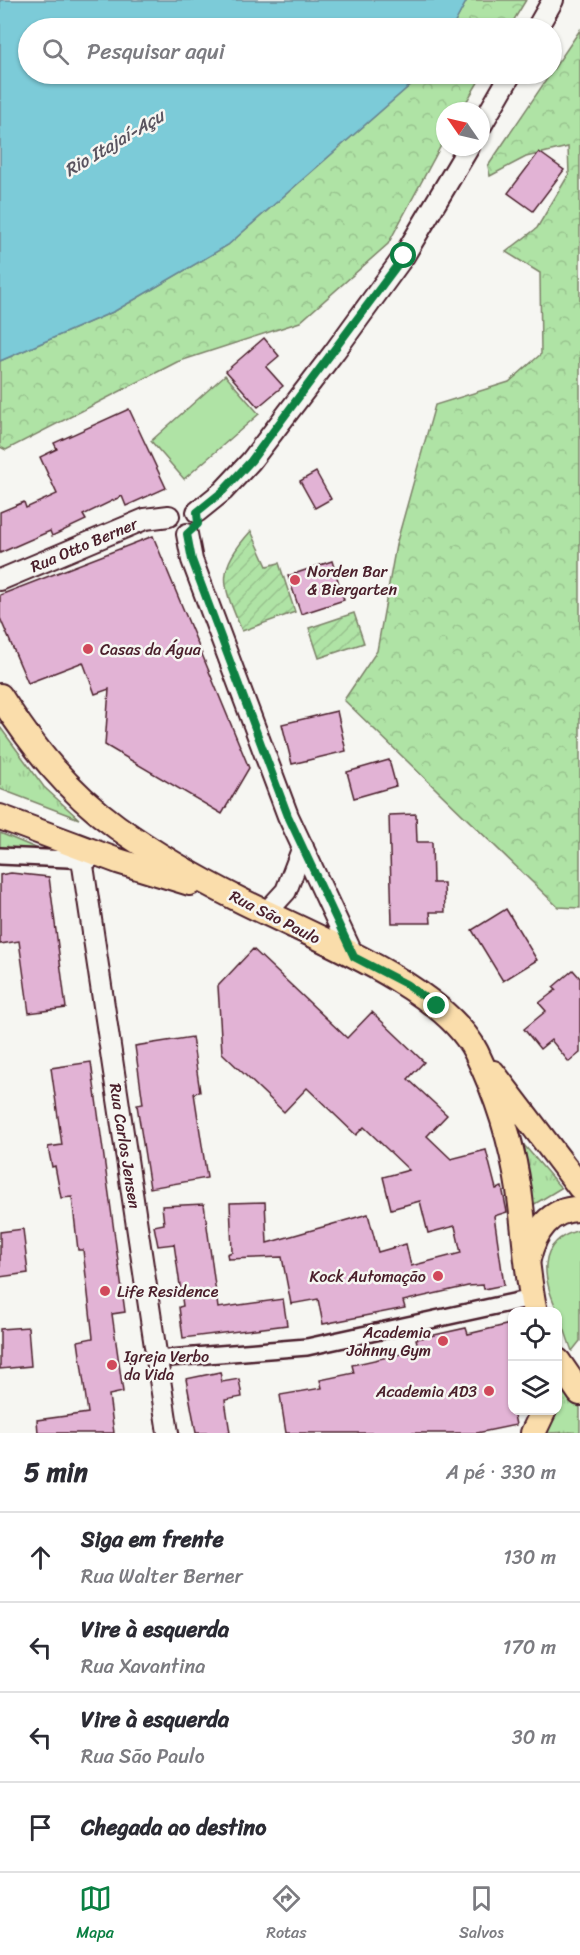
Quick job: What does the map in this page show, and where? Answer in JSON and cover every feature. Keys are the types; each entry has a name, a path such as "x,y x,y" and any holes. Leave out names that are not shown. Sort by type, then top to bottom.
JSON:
{"main road":[{"name":"Rua São Paulo","path":"0,696 38,753 90,806 119,828 235,898 406,984 437,1006 475,1050 509,1142 519,1190 526,1267 534,1305"},
{"path":"0,817 118,861 235,898"},
{"path":"475,1050 580,1187"},
{"name":"Rua São Paulo","path":"526,1267 532,1241 543,1225 560,1211 580,1209"},
{"path":"562,1367 580,1393"},
{"path":"533,1433 542,1415"}],"street":[{"path":"543,18 553,0"},
{"path":"490,111 506,84"},
{"path":"197,512 223,491 251,461 336,351 404,256 464,156"},
{"path":"181,504 193,507 197,512 198,524 187,534 180,534 172,528 169,516 171,511 181,504"},
{"name":"Rua Otto Berner","path":"0,580 145,519 169,516"},
{"path":"187,534 192,560 288,816 354,957"},
{"path":"266,913 286,891 303,847"},
{"path":"0,856 118,861"},
{"name":"Rua Carlos Jensen","path":"82,859 168,1433"},
{"path":"157,1359 307,1347 534,1305"}],"green space":[{"path":"467,0 526,0 515,18 457,18"},
{"path":"580,30 580,908 558,907 344,700 377,651 396,545 435,405 509,382 541,354 540,273 506,252 537,228 569,174 568,147 526,157 490,176 488,166 543,84 562,84 562,57"},
{"path":"412,84 477,84 466,102 436,102 436,155 388,244 300,322 177,362 6,450 0,447 0,361 115,311 228,245"},
{"path":"225,375 259,414 184,479 151,441"},
{"path":"251,531 267,566 279,563 295,612 242,631 230,602 226,579 231,557"},
{"path":"354,613 364,643 319,658 309,628"},
{"path":"0,727 44,787 79,819 0,789"},
{"path":"0,833 43,851 0,850"},
{"path":"524,1145 561,1188 533,1205"},
{"path":"580,1230 580,1341 572,1351 562,1321 562,1307 556,1307 546,1275 549,1252 565,1235"},
{"path":"562,1379 580,1408 580,1432 545,1433 552,1415 562,1415"}],"water":[{"name":"Rio Itajaí-Açu","path":"0,0 467,0 457,18 18,18 18,84 412,84 228,245 115,311 0,361"}],"building":[{"path":"539,152 564,170 533,211 508,193"},
{"path":"264,338 279,356 266,367 283,386 258,407 226,371"},
{"path":"129,409 166,488 126,506 122,496 83,515 86,520 52,536 50,531 0,553 0,512 24,502 26,508 57,494 40,457 57,449 54,443"},
{"path":"316,472 331,499 315,508 300,481"},
{"name":"Casas da Água","path":"153,536 249,768 222,814 105,745 109,689 95,694 83,662 28,683 0,618 0,595"},
{"path":"332,561 344,600 301,614 288,576"},
{"path":"337,711 346,751 292,764 282,724"},
{"path":"389,760 396,786 354,798 347,772"},
{"path":"416,814 417,842 432,842 433,883 444,883 445,912 430,912 431,923 392,923 389,815"},
{"path":"11,873 49,877 66,1008 29,1013 19,941 0,944 0,875"},
{"path":"506,909 537,960 503,981 472,930"},
{"path":"253,949 347,1038 372,1012 424,1062 408,1079 447,1115 427,1136 451,1159 486,1150 496,1189 502,1187 507,1212 494,1216 504,1285 484,1289 483,1285 468,1286 403,1301 405,1308 323,1324 318,1299 291,1304 282,1257 228,1259 227,1254 232,1252 230,1203 265,1202 267,1243 368,1214 378,1252 406,1244 411,1266 461,1253 455,1226 428,1233 420,1201 391,1209 383,1177 409,1170 364,1127 356,1135 307,1088 284,1112 222,1053 218,986"},
{"path":"573,970 580,978 580,1053 569,1062 551,1040 540,1049 524,1029 546,1011 539,1003 556,990 553,987"},
{"path":"192,1037 200,1092 194,1093 207,1178 150,1188 137,1105 143,1104 135,1046"},
{"path":"91,1062 125,1312 112,1314 123,1392 109,1395 114,1433 38,1433 37,1420 88,1413 78,1341 93,1338 83,1250 78,1250 72,1197 61,1198 55,1166 52,1167 48,1147 62,1145 51,1068"},
{"path":"204,1204 218,1308 283,1299 287,1325 183,1338 179,1307 183,1306 174,1244 158,1246 154,1226 164,1224 162,1206"},
{"path":"23,1229 28,1273 0,1277 0,1232"},
{"path":"508,1324 508,1415 514,1415 516,1425 477,1433 286,1433 280,1395 322,1388 320,1380 354,1373 352,1365 419,1350 416,1339 466,1328 468,1334"},
{"path":"28,1327 31,1366 0,1369 0,1329"},
{"path":"220,1372 222,1382 239,1379 242,1397 225,1400 230,1433 196,1433 186,1379"}],"place":[{"name":"Norden Bar & Biergarten","path":"295,580"},
{"name":"Casas da Água","path":"88,649"},
{"name":"Kock Automação","path":"438,1276"},
{"name":"Life Residence","path":"105,1291"},
{"name":"Academia Johnny Gym","path":"443,1341"},
{"name":"Igreja Verbo da Vida","path":"112,1365"},
{"name":"Academia AD3","path":"489,1391"}],"route":[{"path":"404,256 336,351 251,461 223,491 197,512 198,524 187,534 192,560 288,816 354,957 406,984 437,1006"}]}
